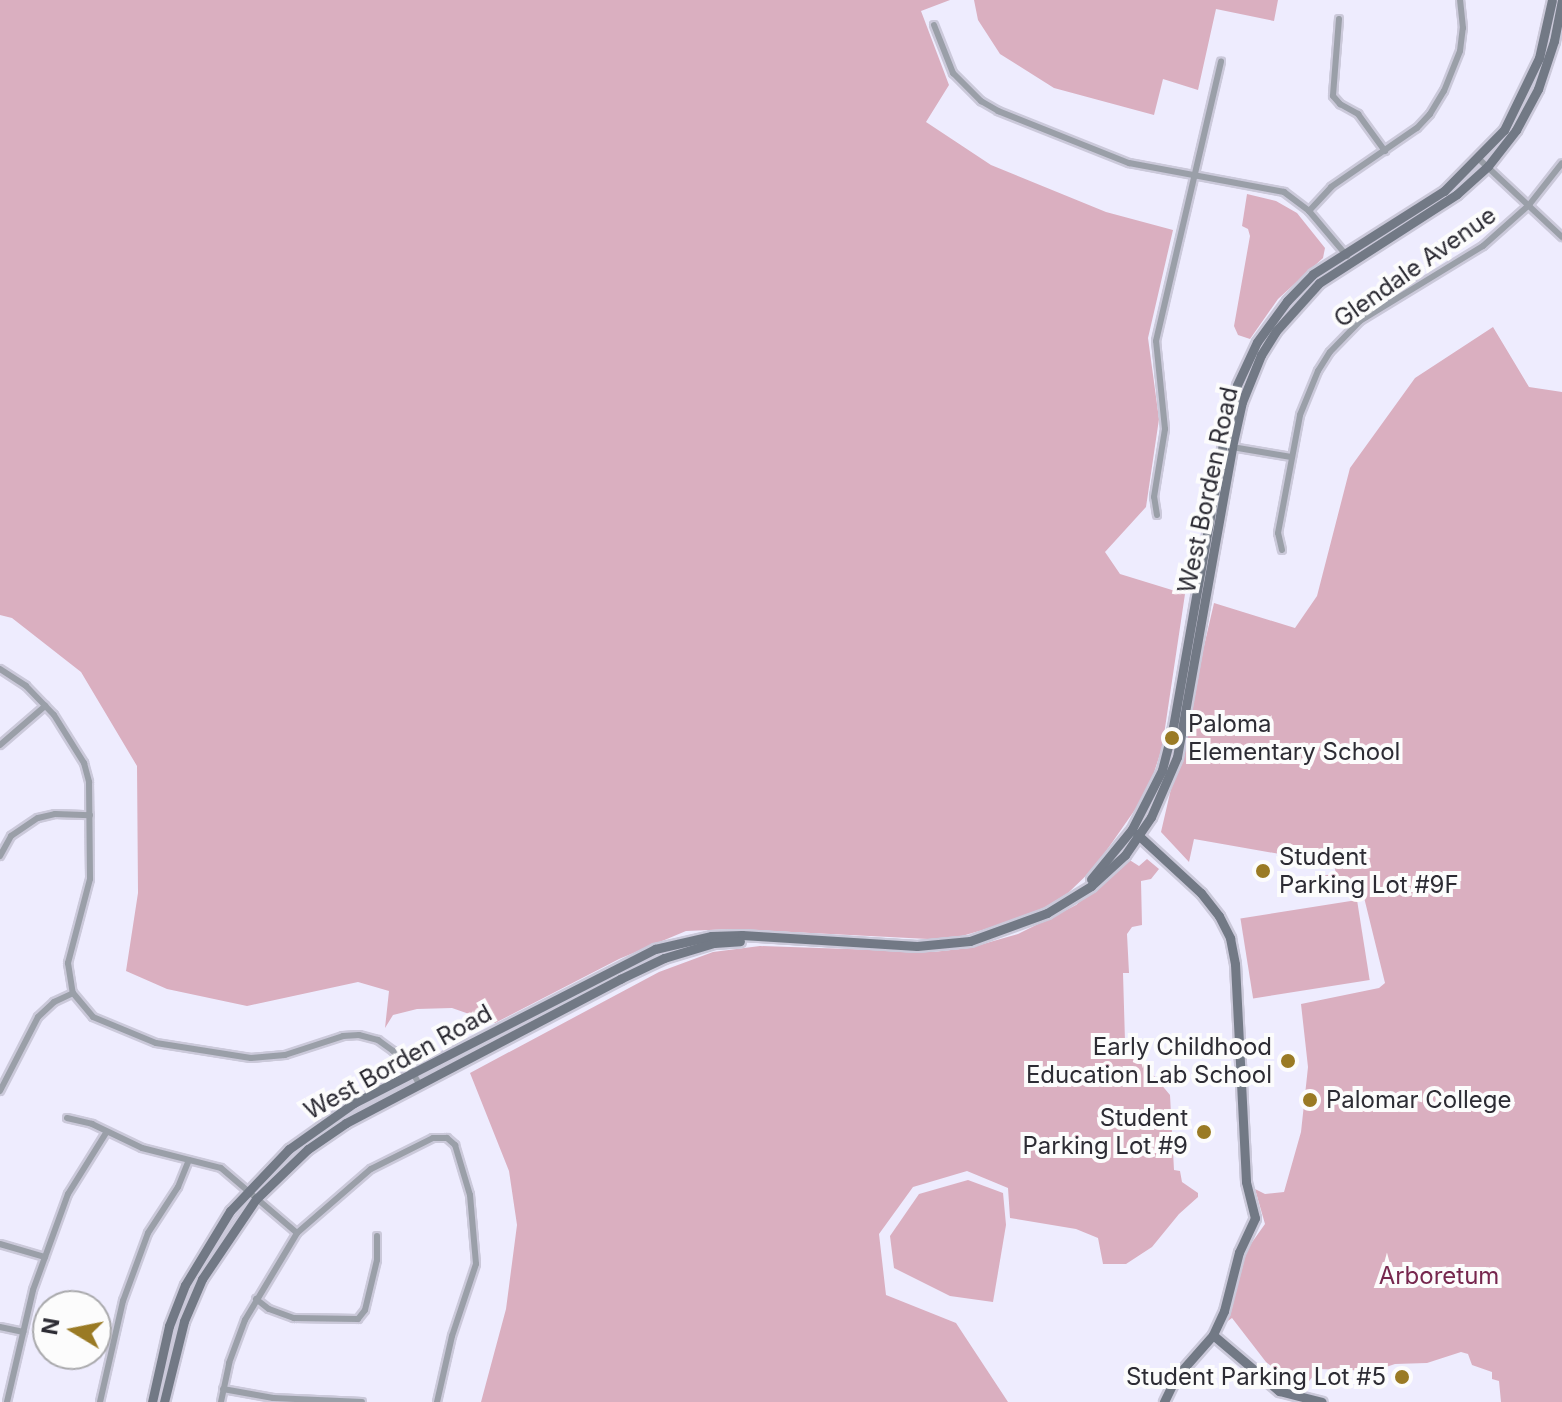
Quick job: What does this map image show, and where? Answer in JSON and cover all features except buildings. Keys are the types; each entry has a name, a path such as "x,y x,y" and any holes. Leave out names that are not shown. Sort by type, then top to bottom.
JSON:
{"main road":[{"name":"West Borden Road","path":"152,1402 169,1326 185,1285 204,1250 246,1191 318,1126 414,1072 655,949 711,936 917,946 957,943 1026,923 1081,890 1114,865 1140,837 1177,757 1237,385 1257,342 1301,286 1444,191 1479,159 1504,130 1529,84 1545,37 1552,0"},
{"name":"West Borden Road","path":"1347,256 1457,194 1488,166 1516,130 1538,89 1554,41 1562,0"},
{"name":"West Borden Road","path":"1081,890 1132,829 1156,784 1173,727 1227,446"},
{"path":"1132,829 1201,893 1219,916 1230,938 1235,964 1246,1182 1255,1223 1239,1252 1224,1311 1213,1335 1176,1377 1164,1402"},
{"name":"West Borden Road","path":"164,1402 184,1321 202,1279 256,1199 308,1149 346,1123 664,958 714,943 758,938"},
{"path":"1213,1335 1279,1391 1322,1402"}],"street":[{"path":"1309,211 1331,187 1417,128 1444,91 1460,51 1463,28 1460,0"},
{"path":"1339,19 1333,96 1340,104 1358,114 1385,151"},
{"path":"934,25 953,73 981,101 1107,156 1284,192 1309,211 1347,256"},
{"path":"1157,515 1154,497 1165,429 1156,341 1221,61"},
{"path":"1479,159 1562,237"},
{"name":"Glendale Avenue","path":"1282,550 1278,533 1291,457 1310,387 1344,336 1377,309 1483,246 1529,205 1562,163"},
{"path":"1227,446 1291,457"},
{"path":"0,669 26,686 54,715 84,763 89,782 90,879 69,954 73,993 93,1017 156,1043 268,1058 343,1036 359,1035 378,1040 414,1072 419,1084"},
{"path":"0,745 45,706"},
{"path":"0,856 11,836 38,818 55,814 90,815"},
{"path":"0,1091 38,1017 54,1002 73,993"},
{"path":"67,1118 92,1124 142,1148 221,1168 297,1233"},
{"path":"7,1402 23,1332 68,1194 106,1133"},
{"path":"221,1402 245,1320 297,1233 371,1169 433,1138 447,1138 455,1145 470,1195 476,1264 452,1336 437,1402"},
{"path":"100,1402 123,1301 148,1233 178,1187 189,1160"},
{"path":"256,1299 269,1309 294,1318 358,1319 365,1310 377,1260 377,1236"},
{"path":"0,1244 45,1257"},
{"path":"0,1327 23,1332"},
{"path":"223,1389 273,1398 362,1402"}],"green space":[{"path":"0,0 950,0 921,11 949,85 926,122 991,165 1106,212 1173,230 1148,338 1159,419 1146,507 1105,552 1120,574 1185,594 1162,748 1148,791 1095,867 1068,893 1031,916 948,940 732,929 686,931 619,959 495,1023 452,1008 417,1009 393,1015 385,1028 389,991 358,982 247,1006 167,989 126,971 138,893 137,766 81,672 12,618 0,615"},
{"path":"974,0 1278,0 1274,21 1216,9 1198,90 1163,79 1154,115 1054,88 1000,54 978,20"},
{"path":"1247,194 1276,201 1297,213 1325,248 1323,258 1278,299 1250,339 1238,335 1234,326 1250,236 1248,229 1242,226"},
{"name":"Arboretum","path":"1493,327 1529,387 1562,392 1562,1402 1501,1402 1499,1381 1492,1379 1492,1372 1472,1365 1468,1354 1461,1352 1427,1363 1395,1364 1374,1371 1319,1369 1305,1386 1293,1383 1266,1362 1232,1318 1225,1323 1243,1255 1265,1224 1255,1189 1265,1194 1284,1192 1301,1132 1308,1067 1301,1004 1379,988 1385,983 1360,881 1320,885 1318,876 1336,874 1334,864 1315,867 1314,860 1194,839 1189,862 1161,832 1214,603 1295,628 1317,596 1350,468 1415,378"},
{"path":"1128,859 1139,866 1147,859 1159,869 1151,879 1141,881 1142,925 1132,927 1127,934 1129,973 1123,973 1125,1041 1170,1095 1174,1170 1180,1171 1182,1182 1198,1193 1198,1197 1179,1214 1152,1247 1126,1264 1103,1264 1098,1238 1076,1229 1010,1218 1008,1188 967,1171 913,1187 879,1234 886,1295 956,1323 1008,1402 481,1402 506,1309 517,1225 509,1171 470,1073 659,972 713,952 760,946 933,952 969,948 1018,934 1076,905"},
{"path":"1357,900 1370,980 1253,998 1240,918"},
{"path":"968,1180 1003,1193 1006,1225 993,1302 950,1296 894,1268 890,1236 919,1194"}],"place":[{"name":"Paloma Elementary School","path":"1172,738"},
{"name":"Student Parking Lot #9F","path":"1263,871"},
{"name":"Early Childhood Education Lab School","path":"1288,1061"},
{"name":"Palomar College","path":"1310,1100"},
{"name":"Student Parking Lot #9","path":"1204,1132"},
{"name":"Student Parking Lot #5","path":"1402,1377"}]}
